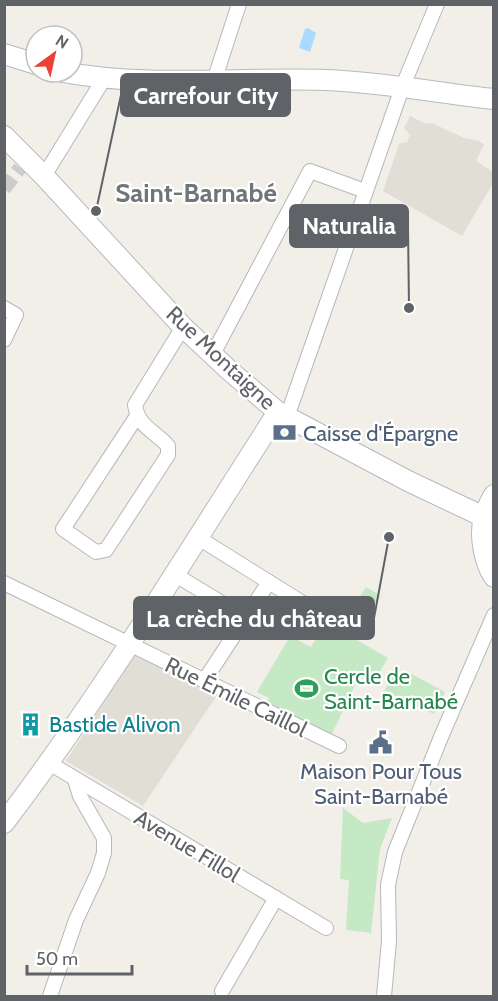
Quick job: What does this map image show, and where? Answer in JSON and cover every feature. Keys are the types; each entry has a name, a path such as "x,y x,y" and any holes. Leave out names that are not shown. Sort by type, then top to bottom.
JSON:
{"street":[{"path":"214,81 239,4"},
{"path":"4,823 50,763 129,645 197,537 283,414 402,88 437,4"},
{"path":"4,54 24,60"},
{"path":"84,74 159,81 326,80 494,99"},
{"path":"44,176 105,77"},
{"name":"Rue Montaigne","path":"4,136 23,163 44,176 183,327 283,414 487,527"},
{"path":"213,354 310,171 365,191"},
{"path":"4,308 16,315 4,340"},
{"path":"137,416 63,529 96,552 106,550 169,451 164,442 145,428 137,416 135,405 183,327"},
{"path":"494,495 487,527 487,565 494,577"},
{"path":"197,537 309,607"},
{"path":"174,574 225,605"},
{"path":"204,681 268,582"},
{"name":"Rue Émile Caillol","path":"4,583 339,746"},
{"path":"384,996 389,941 388,885 395,852 441,737 494,615"},
{"name":"Avenue Fillol","path":"50,763 326,928"},
{"path":"50,996 76,920 98,873 104,853 104,838 80,796 75,780"},
{"path":"222,991 276,898"}],"shaded area":[{"path":"410,116 426,124 432,123 464,138 484,144 476,161 493,172 493,183 462,236 383,191 399,144 407,142 410,135 404,128"},
{"path":"135,654 217,695 143,806 66,761"}],"green space":[{"path":"366,587 380,595 366,617 352,609"},
{"name":"Cercle de Saint-Barnabé","path":"326,622 388,658 373,683 353,671 349,678 355,685 331,736 266,704 269,698 257,692 290,636 311,647"},
{"path":"406,671 445,692 434,714 384,691 393,676"},
{"path":"343,808 363,823 392,818 380,849 371,933 346,930 349,880 340,879"}],"water":[{"path":"308,28 316,33 310,52 299,48 305,29"}],"tunnel":[{"path":"4,189 20,168"}],"place":[{"name":"Carrefour City","path":"96,211"},
{"name":"Naturalia","path":"409,308"},
{"name":"Caisse d'Épargne","path":"285,433"},
{"name":"La crèche du château","path":"389,537"},
{"name":"Cercle de Saint-Barnabé","path":"306,689"},
{"name":"Bastide Alivon","path":"31,724"},
{"name":"Maison Pour Tous Saint-Barnabé","path":"381,742"}],"district":[{"name":"Saint-Barnabé","path":"196,193"}]}
